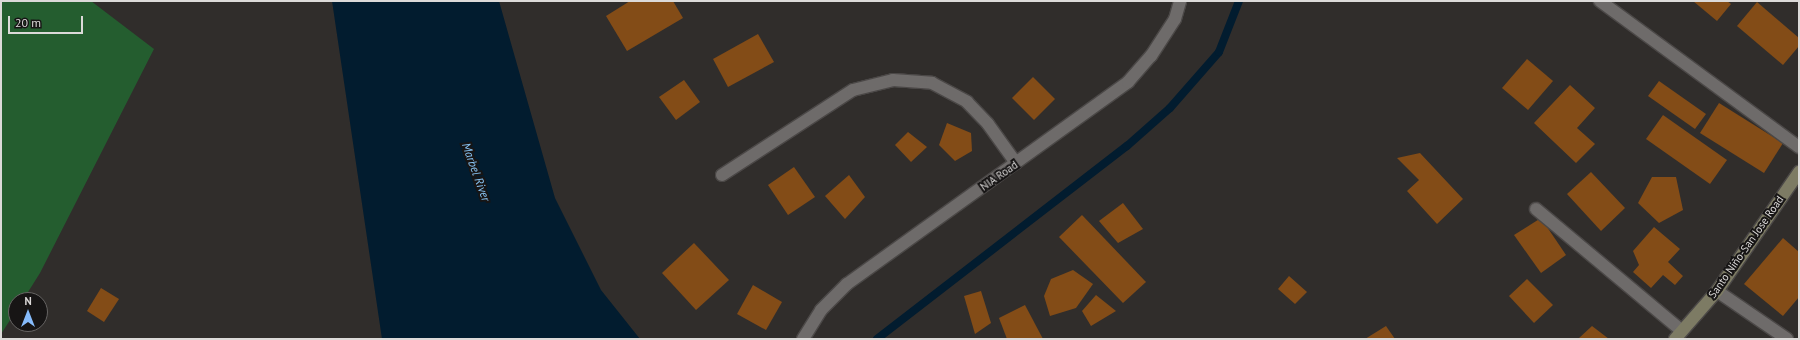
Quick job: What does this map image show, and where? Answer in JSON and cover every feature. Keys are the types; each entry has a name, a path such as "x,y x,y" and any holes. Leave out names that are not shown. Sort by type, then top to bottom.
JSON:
{"main road":[{"name":"Santo Niño-San Jose Road","path":"1678,335 1718,291 1799,172"}],"street":[{"name":"NIA Road","path":"803,339 821,310 847,284 1128,82 1151,56 1174,19 1180,1"},
{"path":"1600,1 1799,147"},
{"path":"722,175 853,90 894,80 932,83 967,102 988,124 1016,163"},
{"path":"1536,209 1678,335"},
{"path":"1718,291 1786,339"}],"green space":[{"path":"1,1 91,1 154,49 40,273 28,292 8,292 8,323 1,334"}],"water":[{"name":"Marbel River","path":"332,1 499,1 555,198 601,290 640,339 382,339"}],"building":[{"path":"630,1 673,1 683,18 627,51 606,16"},
{"path":"1693,1 1727,1 1731,4 1717,21"},
{"path":"1757,2 1799,38 1799,46 1783,65 1737,26"},
{"path":"758,34 774,62 728,87 713,59"},
{"path":"1527,59 1553,81 1528,110 1502,88"},
{"path":"1033,77 1055,99 1034,120 1012,98"},
{"path":"684,80 700,102 676,120 659,97"},
{"path":"1659,81 1706,114 1695,129 1648,96"},
{"path":"1570,85 1595,108 1577,128 1595,144 1576,163 1534,123"},
{"path":"1719,103 1783,143 1764,173 1700,133"},
{"path":"1663,115 1727,160 1710,184 1646,139"},
{"path":"947,123 971,133 972,151 955,161 939,145"},
{"path":"908,132 927,147 911,162 895,145"},
{"path":"1420,153 1463,199 1437,224 1407,191 1419,180 1397,158"},
{"path":"794,167 815,197 788,215 768,185"},
{"path":"1591,172 1625,208 1601,231 1567,194"},
{"path":"849,175 865,197 845,219 825,196"},
{"path":"1652,177 1676,177 1683,210 1659,223 1638,203"},
{"path":"1123,203 1143,229 1118,243 1099,221"},
{"path":"1082,215 1146,282 1123,303 1059,237"},
{"path":"1541,218 1566,255 1541,273 1514,235"},
{"path":"1654,227 1680,249 1668,262 1683,276 1675,285 1663,275 1651,288 1633,272 1639,265 1633,251"},
{"path":"1783,238 1799,252 1799,297 1783,316 1744,284"},
{"path":"694,243 729,280 696,310 662,273"},
{"path":"1073,270 1093,284 1076,308 1050,316 1044,296 1051,279"},
{"path":"1289,276 1307,292 1295,304 1278,289"},
{"path":"1527,279 1553,305 1534,323 1509,296"},
{"path":"753,285 782,302 766,330 737,314"},
{"path":"101,288 119,299 104,322 87,311"},
{"path":"981,291 991,323 975,334 964,296"},
{"path":"1096,295 1116,311 1091,326 1082,311"},
{"path":"1025,305 1043,339 1007,339 999,318"},
{"path":"1386,326 1395,339 1365,339"},
{"path":"1592,326 1609,339 1578,339"}],"waterway":[{"path":"877,339 1127,146 1170,108 1219,52 1239,1"}]}
